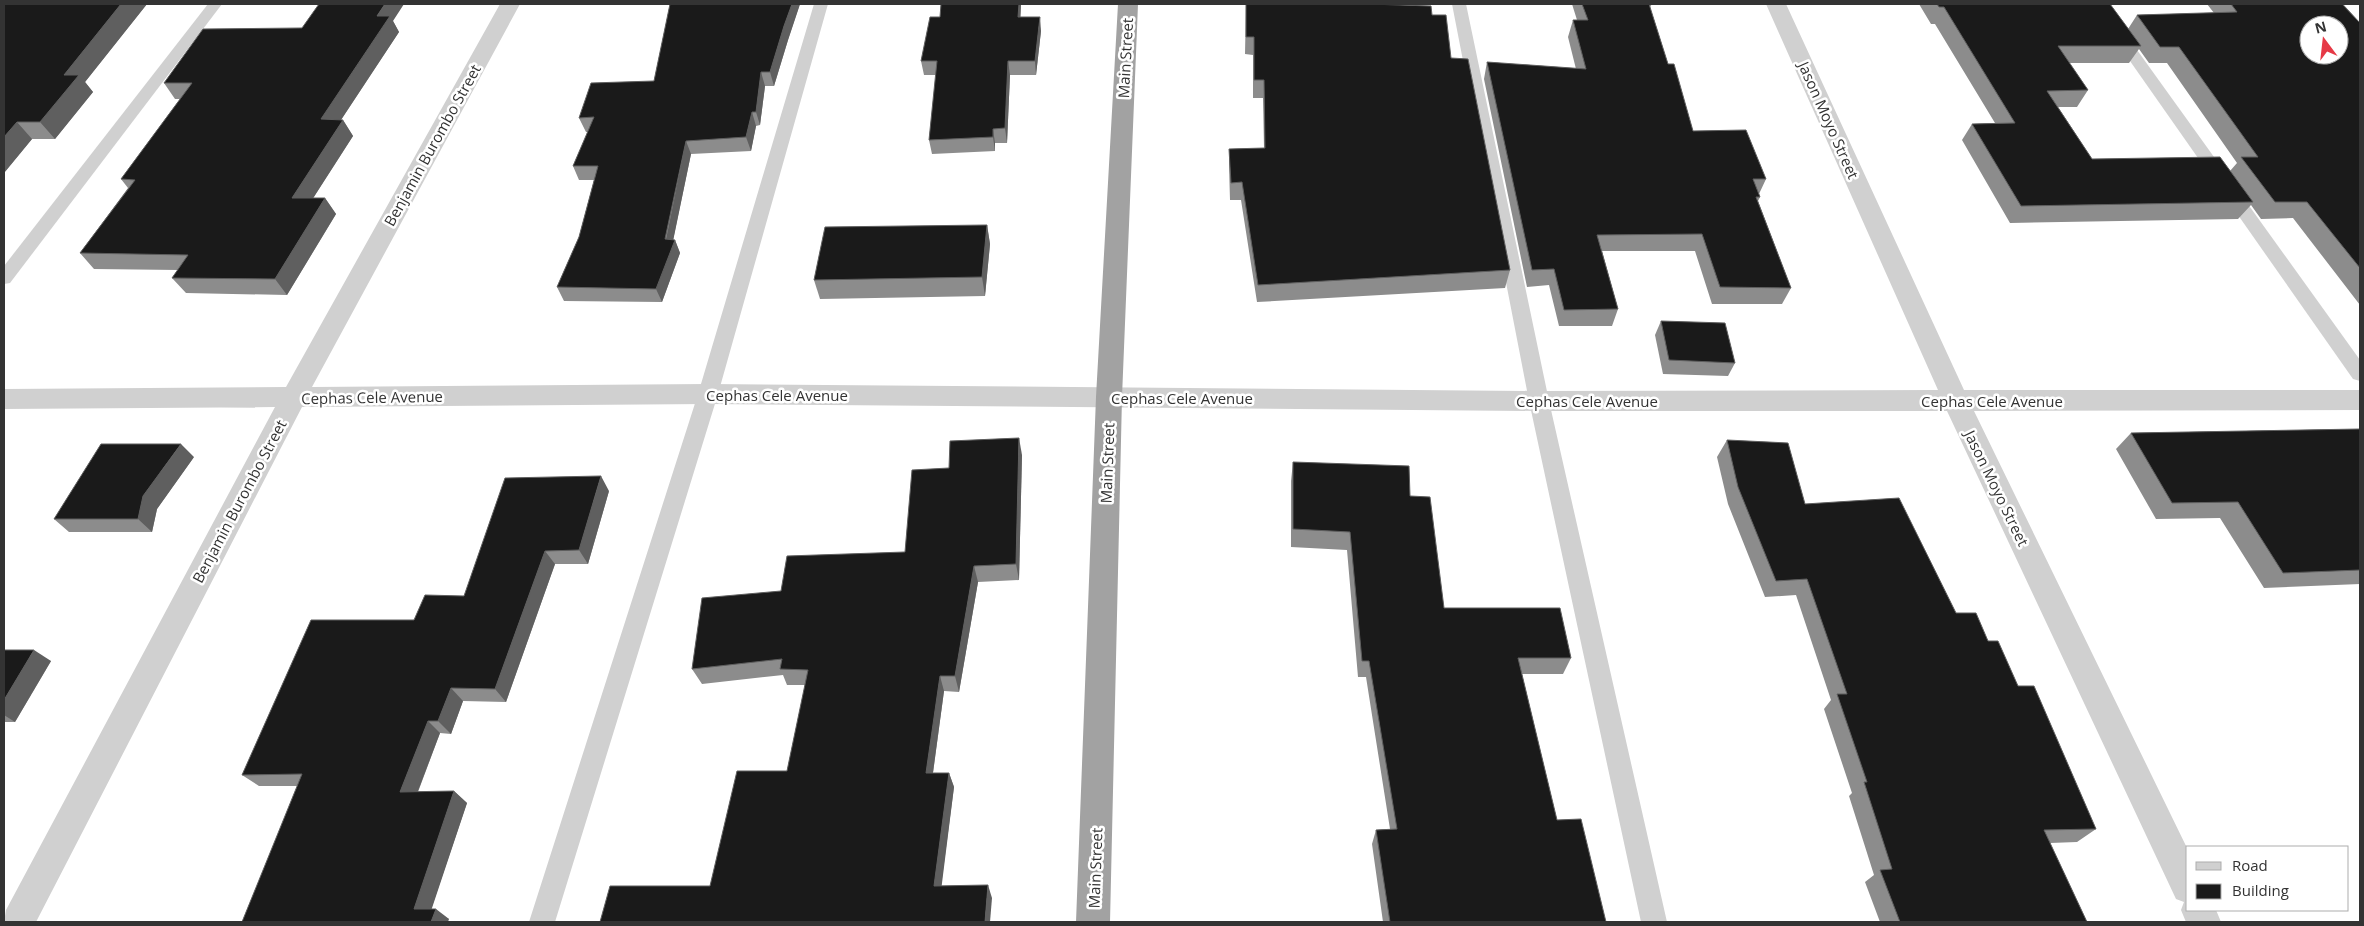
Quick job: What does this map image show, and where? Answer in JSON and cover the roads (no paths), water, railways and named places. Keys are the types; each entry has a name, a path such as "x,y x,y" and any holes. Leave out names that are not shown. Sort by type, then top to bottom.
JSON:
{"highway":[{"name":"Main Street","path":"1094,922 1109,397 1128,4"}],"street":[{"name":"Benjamin Burombo Street","path":"18,922 293,398 510,4"},
{"name":"Jason Moyo Street","path":"1776,4 1956,402 2186,883"},
{"name":"Cephas Cele Avenue","path":"4,399 708,394 1539,401 1956,402 2360,400"}],"lane":[{"path":"4,278 215,4"},
{"path":"542,922 708,394 821,4"},
{"path":"1459,4 1539,401 1654,922"},
{"path":"2097,4 2360,374"}]}
